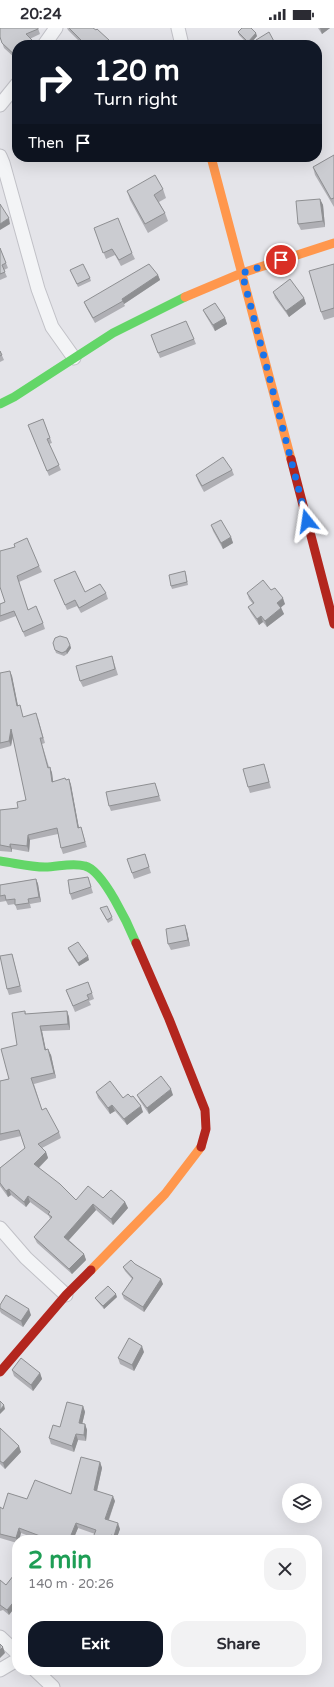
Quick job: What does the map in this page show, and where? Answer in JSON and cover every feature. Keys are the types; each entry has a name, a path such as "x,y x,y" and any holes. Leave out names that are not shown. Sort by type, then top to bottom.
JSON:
{"street":[{"path":"48,40 56,28"},
{"path":"178,28 181,40"},
{"path":"0,105 12,90"},
{"path":"0,156 38,289 52,327 74,358"},
{"path":"212,162 334,624"},
{"path":"0,404 14,397 112,333 179,300 242,273 334,243"},
{"path":"0,861 45,867 88,866 100,874 123,915 156,986 205,1110 206,1129 201,1147 165,1194 66,1295 0,1372"},
{"path":"0,1228 26,1258 66,1295"},
{"path":"0,1636 12,1648"},
{"path":"0,1670 12,1663"},
{"path":"40,1675 53,1687"}],"building":[{"path":"0,28 38,28 26,34 32,40 12,40 12,52 2,43"},
{"path":"69,28 97,29 109,40 81,40"},
{"path":"242,28 251,28 256,33 250,40 246,40 238,32"},
{"path":"269,32 273,40 256,40"},
{"path":"334,155 334,198 331,199 313,167"},
{"path":"155,175 163,189 154,195 165,213 145,224 127,191"},
{"path":"320,199 323,221 298,224 296,201"},
{"path":"0,204 9,218 0,224"},
{"path":"118,218 132,253 119,260 112,249 103,253 94,228"},
{"path":"0,248 6,263 2,265 5,272 0,274"},
{"path":"83,264 90,278 77,284 70,270"},
{"path":"149,264 158,275 122,299 123,301 93,318 84,302"},
{"path":"334,264 334,308 321,312 309,271"},
{"path":"290,279 304,298 286,311 273,292"},
{"path":"215,303 225,318 213,325 203,310"},
{"path":"186,321 194,339 158,353 151,335"},
{"path":"43,419 50,438 47,439 59,465 47,471 28,425"},
{"path":"223,457 232,470 202,486 196,475"},
{"path":"221,520 231,537 221,543 211,525"},
{"path":"27,538 39,566 17,576 28,610 36,606 43,623 23,632 14,611 0,616 0,604 5,602 0,587 0,551 15,547 14,544"},
{"path":"75,571 85,592 100,584 106,593 79,608 75,600 65,605 54,580"},
{"path":"185,571 187,582 171,586 169,575"},
{"path":"263,580 271,590 275,588 283,598 277,603 281,608 265,621 261,616 257,619 248,607 254,603 247,593"},
{"path":"60,636 67,638 70,645 66,651 62,653 55,650 53,643 55,638"},
{"path":"112,656 115,669 80,681 76,666"},
{"path":"10,671 17,706 20,705 23,717 36,713 43,738 40,738 48,768 50,767 52,782 65,778 66,780 69,779 78,828 81,827 85,842 61,848 57,828 28,835 27,846 10,844 10,847 0,845 0,810 18,808 17,802 26,800 11,729 9,741 0,743 0,673"},
{"path":"264,764 269,782 248,787 243,769"},
{"path":"155,783 159,796 109,806 106,792"},
{"path":"145,854 149,867 132,873 127,859"},
{"path":"88,877 91,887 70,894 68,880"},
{"path":"36,879 39,897 28,899 29,903 15,905 15,899 6,900 5,895 0,896 0,885"},
{"path":"107,906 112,917 107,920 100,908"},
{"path":"185,925 188,940 168,944 166,929"},
{"path":"78,942 88,956 78,963 68,948"},
{"path":"12,954 20,986 7,989 0,956"},
{"path":"88,982 92,993 87,995 89,999 73,1006 66,990"},
{"path":"25,1011 25,1014 67,1011 68,1024 40,1026 45,1050 48,1049 54,1073 31,1078 42,1110 46,1108 59,1132 38,1144 46,1152 34,1164 60,1184 76,1200 88,1186 103,1198 111,1190 125,1202 111,1219 93,1204 64,1237 84,1254 69,1269 34,1237 52,1217 48,1214 50,1212 28,1196 24,1202 9,1189 6,1191 0,1183 0,1168 25,1148 19,1130 0,1134 0,1081 9,1079 1,1049 17,1045 12,1013"},
{"path":"161,1076 171,1089 147,1108 137,1095"},
{"path":"110,1081 123,1098 128,1094 131,1097 133,1096 141,1106 124,1119 112,1105 108,1108 96,1092"},
{"path":"131,1260 135,1264 161,1279 143,1307 122,1294 133,1278 123,1267"},
{"path":"108,1286 116,1294 103,1306 95,1298"},
{"path":"6,1295 29,1309 21,1321 0,1308 0,1305"},
{"path":"129,1338 142,1346 132,1365 118,1358"},
{"path":"21,1358 40,1373 31,1385 12,1370"},
{"path":"0,1401 4,1405 0,1410"},
{"path":"67,1402 83,1406 79,1423 85,1424 84,1435 76,1434 72,1446 49,1438 53,1425 60,1427"},
{"path":"0,1428 19,1446 3,1463 0,1461"},
{"path":"81,1457 100,1462 94,1490 113,1496 105,1519 118,1523 114,1535 94,1535 96,1530 76,1523 71,1535 37,1535 19,1528 17,1535 12,1535 12,1537 0,1534 0,1507 3,1509 8,1493 27,1499 35,1480 71,1494"},
{"path":"12,1577 12,1604 7,1610 0,1605 0,1580 6,1585"}],"traffic: fast":[{"path":"0,404 14,397 113,333 185,297"},
{"path":"0,861 39,867 80,865 92,870 100,877 115,900 136,943"}],"traffic: slow":[{"path":"212,162 291,459"},
{"path":"185,297 242,273 334,243"},
{"path":"91,1270 165,1194 201,1147"}],"traffic: jam":[{"path":"291,459 334,624"},
{"path":"136,943 169,1019 205,1110 206,1129 201,1147"},
{"path":"0,1372 66,1295 91,1270"}],"route":[{"path":"281,260 242,273 307,521"}]}
